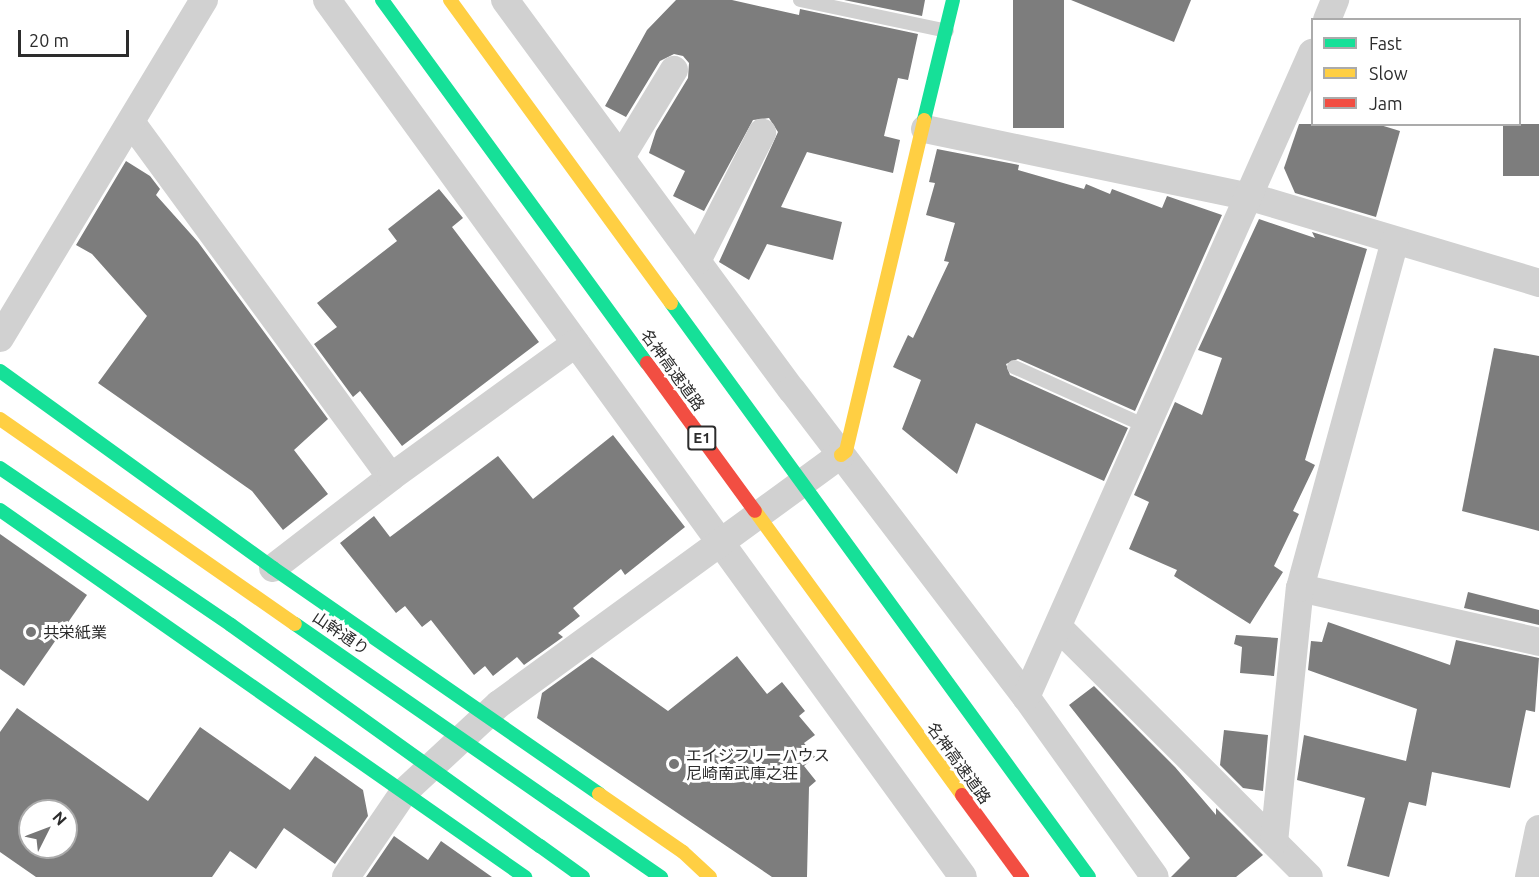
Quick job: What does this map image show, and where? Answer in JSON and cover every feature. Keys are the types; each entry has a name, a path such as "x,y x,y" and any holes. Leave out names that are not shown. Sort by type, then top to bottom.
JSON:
{"main road":[{"name":"名神高速道路","path":"382,0 1022,877"},
{"path":"450,0 1089,877"},
{"path":"841,455 846,451 925,129 953,0"},
{"path":"0,371 273,568 683,852 710,877"},
{"name":"山幹通り","path":"0,419 661,877"},
{"path":"0,468 231,625 583,877"},
{"path":"0,510 525,877"}],"street":[{"path":"0,338 204,0"},
{"path":"327,0 963,877"},
{"path":"505,0 841,455 1026,697 1155,877"},
{"path":"1328,18 1335,0"},
{"path":"1026,697 1251,197 1311,55"},
{"path":"621,157 675,70"},
{"path":"131,122 392,477"},
{"path":"925,129 1251,197 1539,283"},
{"path":"697,261 762,133"},
{"path":"1274,842 1300,588 1395,241"},
{"path":"273,568 392,477 576,343"},
{"path":"346,877 404,792 487,716 841,455"},
{"path":"1300,588 1539,642"},
{"path":"1058,627 1309,877"},
{"path":"1529,877 1539,829"}],"lane":[{"path":"800,0 947,31"},
{"path":"1014,367 1148,427"}],"building":[{"path":"676,0 732,0 799,15 800,9 918,34 908,80 898,78 884,136 900,140 893,173 807,152 781,207 842,222 833,260 767,244 749,280 719,262 778,132 769,118 753,120 704,211 673,196 685,171 649,153 656,131 688,78 689,63 683,56 674,54 660,61 626,117 605,106 647,30"},
{"path":"844,0 925,0 922,16"},
{"path":"1013,0 1064,0 1064,128 1013,128"},
{"path":"1071,0 1191,0 1174,42"},
{"path":"1299,124 1384,126 1400,131 1376,217 1295,193 1284,168"},
{"path":"1539,124 1539,176 1503,176 1503,126"},
{"path":"937,149 1019,165 1018,170 1084,189 1086,184 1110,194 1112,189 1162,208 1167,196 1222,215 1135,411 1018,359 1006,364 1010,375 1128,428 1104,481 976,423 957,474 902,429 921,380 893,367 908,335 913,338 949,262 944,261 955,223 926,215 935,183 929,182"},
{"path":"126,161 150,176 160,189 156,195 198,242 328,419 294,450 328,494 283,530 252,491 98,383 147,316 92,254 76,245"},
{"path":"439,189 463,218 452,227 539,342 402,446 360,391 353,397 314,344 337,327 317,303 397,241 388,229"},
{"path":"1259,219 1315,238 1312,232 1367,249 1305,460 1315,465 1293,511 1299,514 1274,566 1283,572 1250,624 1174,576 1177,570 1129,549 1149,502 1134,495 1175,402 1202,415 1222,358 1198,350"},
{"path":"1494,348 1539,356 1539,531 1462,511"},
{"path":"613,435 685,527 625,575 621,569 573,608 580,616 558,633 563,637 524,665 517,657 493,676 485,666 474,675 431,620 422,627 405,606 396,613 340,543 374,516 390,537 498,456 533,499"},
{"name":"共栄紙業","path":"0,534 87,595 24,686 0,669"},
{"path":"1468,592 1539,610 1539,625 1464,608"},
{"path":"1328,622 1450,665 1456,640 1539,658 1535,712 1526,710 1510,788 1432,772 1426,806 1409,802 1389,877 1347,866 1365,798 1297,780 1304,735 1406,761 1417,709 1308,670 1311,641 1322,642"},
{"path":"1236,635 1278,638 1274,676 1240,673 1242,647 1234,644"},
{"name":"エイジフリーハウス 尼崎南武庫之荘","path":"737,656 767,694 782,682 805,711 799,716 815,735 804,743 815,757 804,766 816,781 809,787 807,877 772,877 537,718 542,693 592,657 668,711"},
{"path":"1094,686 1175,767 1216,815 1216,808 1263,855 1236,877 1171,877 1190,858 1069,705"},
{"path":"17,708 148,801 200,727 290,790 315,756 363,790 368,816 335,864 284,828 256,869 230,851 212,877 36,877 0,852 0,732"},
{"path":"1224,730 1268,735 1263,791 1243,788 1220,765"},
{"path":"394,836 428,860 441,841 492,877 366,877"}],"traffic: fast":[{"path":"382,0 647,363"},
{"path":"924,120 953,0"},
{"path":"671,303 1089,877"},
{"path":"0,371 273,568 599,794"},
{"path":"0,468 231,625 540,846"},
{"path":"0,510 525,877"},
{"path":"295,624 555,804"},
{"path":"555,804 661,877"},
{"path":"540,846 583,877"}],"traffic: slow":[{"path":"450,0 671,303"},
{"path":"841,455 846,451 924,120"},
{"path":"0,419 295,624"},
{"path":"755,511 962,795"},
{"path":"599,794 683,852 710,877"}],"traffic: jam":[{"path":"647,363 755,511"},
{"path":"962,795 1022,877"}],"place":[{"name":"共栄紙業","path":"31,632"},
{"name":"エイジフリーハウス 尼崎南武庫之荘","path":"674,764"}]}
